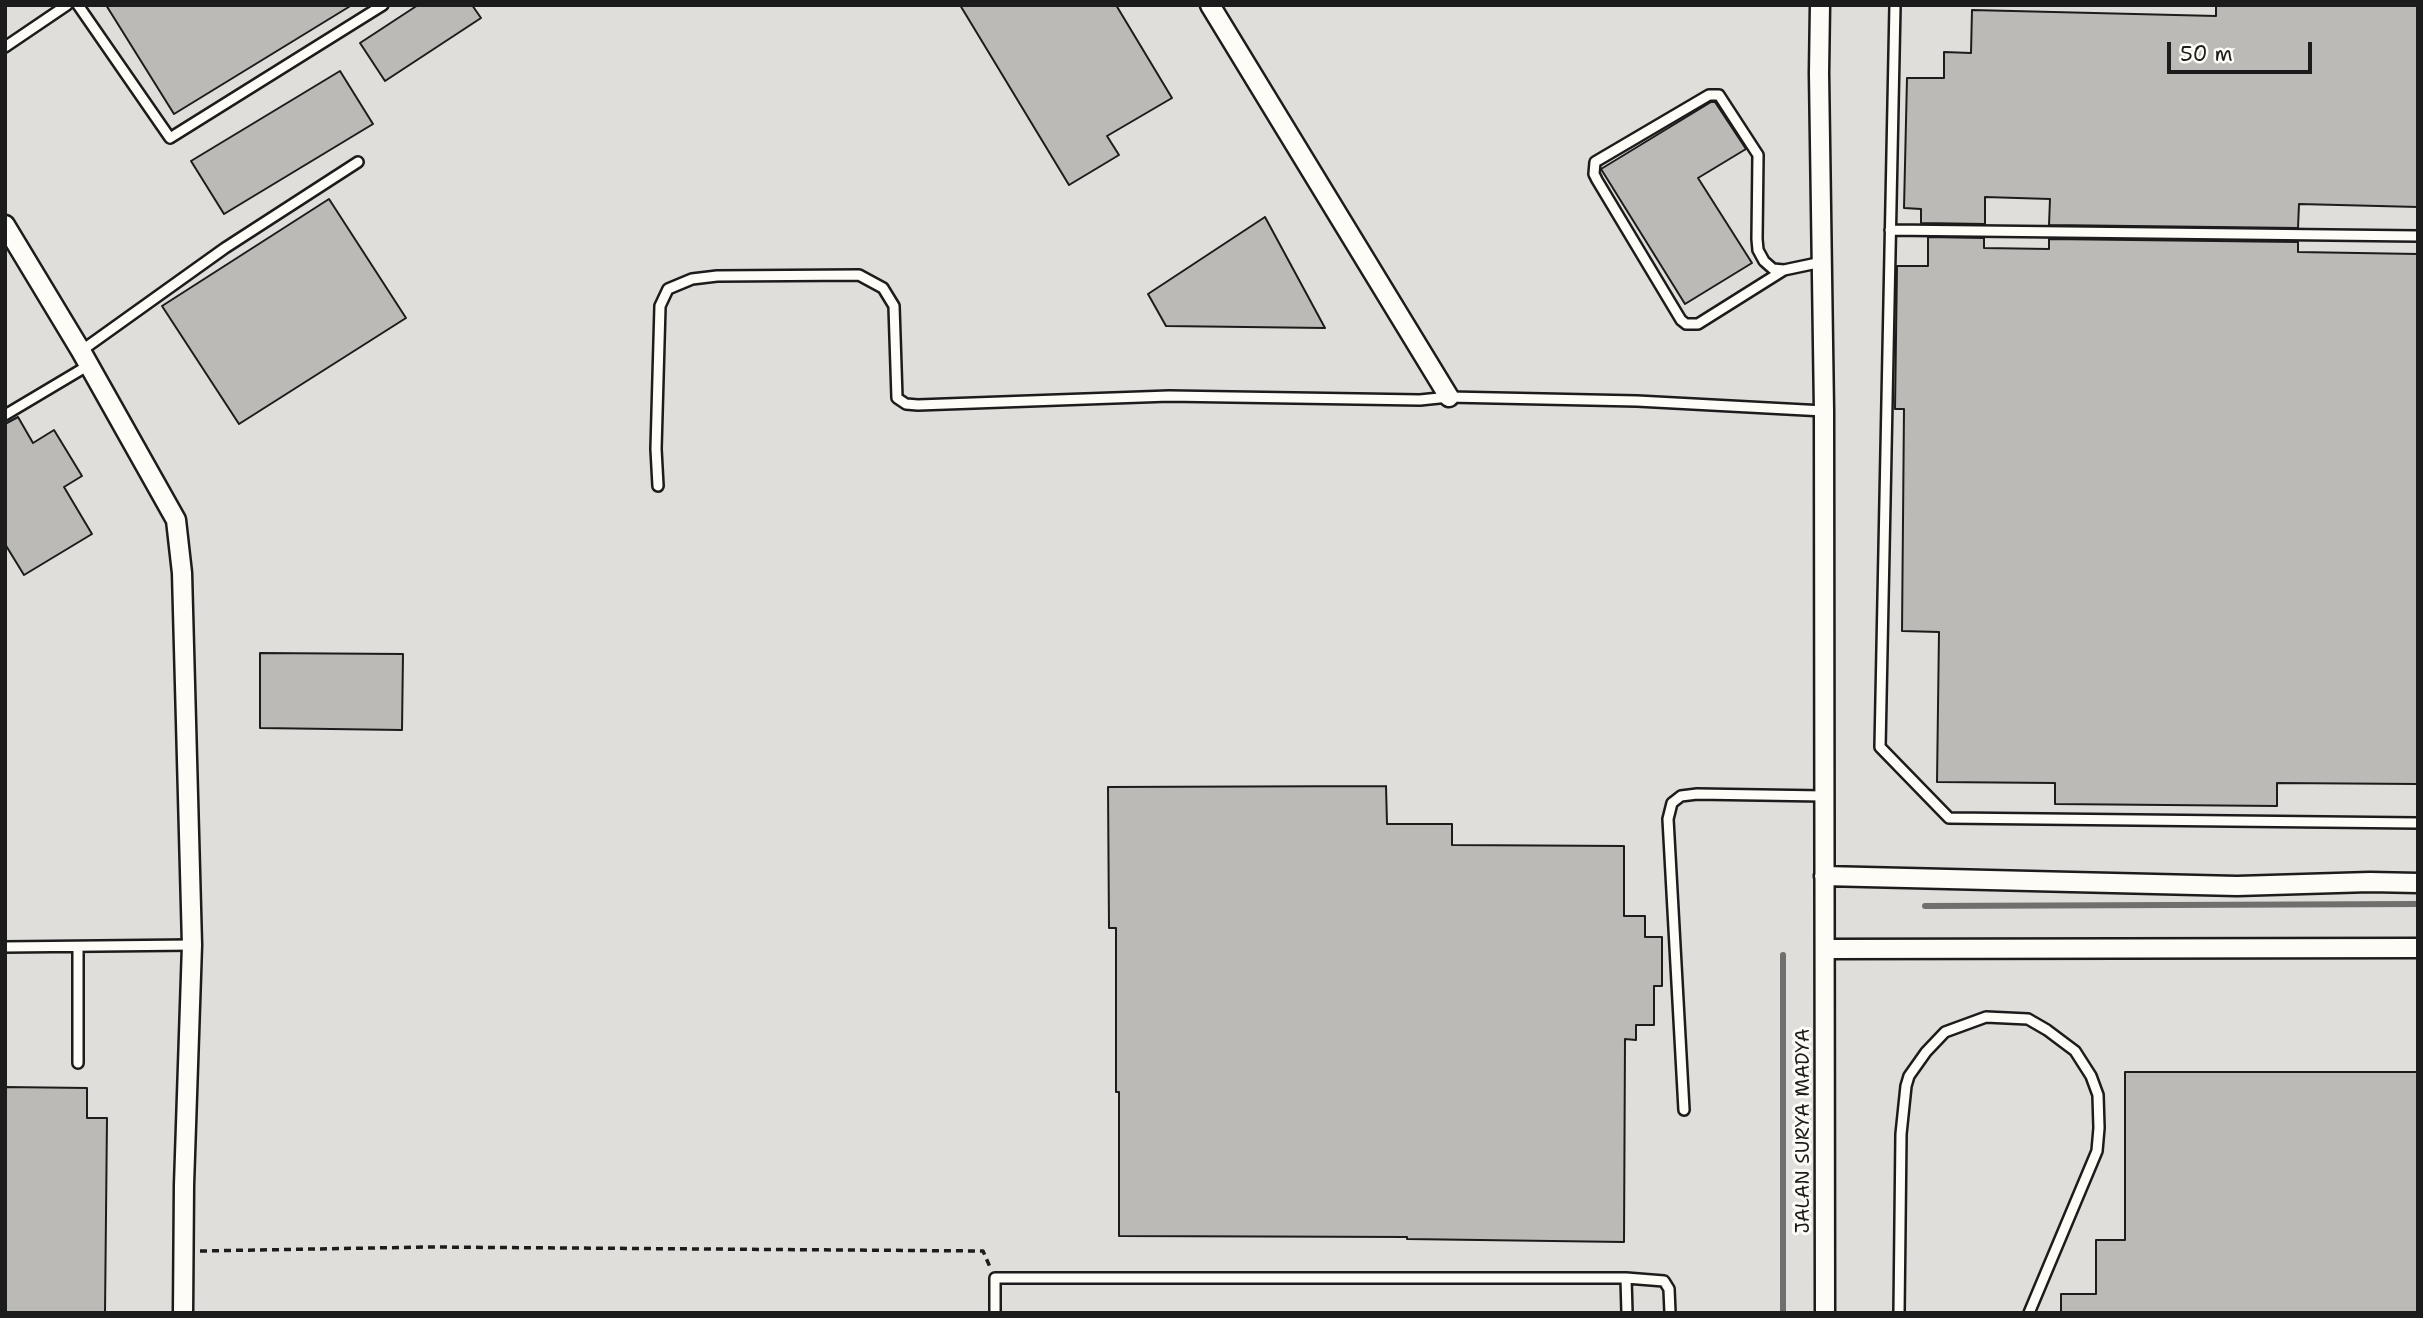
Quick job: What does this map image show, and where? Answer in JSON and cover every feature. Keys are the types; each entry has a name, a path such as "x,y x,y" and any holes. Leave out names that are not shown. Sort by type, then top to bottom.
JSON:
{"street":[{"path":"1210,5 1449,397"},
{"name":"JALAN SURYA MADYA","path":"1820,5 1824,411 1825,1313"},
{"path":"5,225 85,358 176,520 182,573 192,945 183,1313"},
{"path":"1824,876 2237,886 2418,883"},
{"path":"1825,949 2418,948"}],"lane":[{"path":"5,47 67,5"},
{"path":"78,5 170,138 383,5"},
{"path":"1895,5 1880,747 1949,818 2418,823"},
{"path":"1784,271 1773,269 1764,261 1758,250 1758,155 1719,95 1709,95 1595,162 1594,174 1681,320 1686,324 1698,324 1784,271 1822,262"},
{"path":"5,415 85,358 225,248 358,162"},
{"path":"1890,230 2418,236"},
{"path":"658,485 656,449 660,306 668,289 692,279 717,276 859,275 883,288 894,306 897,398 906,404 1168,396 1420,400 1449,397 1637,401 1824,411"},
{"path":"1684,1110 1668,818 1672,803 1681,796 1697,794 1825,796"},
{"path":"5,947 192,945"},
{"path":"78,947 78,1063"},
{"path":"1899,1313 1900,1133 1906,1086 1909,1076 1926,1052 1945,1032 1986,1017 2028,1019 2047,1030 2075,1051 2091,1076 2098,1095 2097,1151 2029,1313"},
{"path":"995,1313 995,1278 1626,1278 1664,1281 1669,1289 1670,1313"},
{"path":"1626,1278 1627,1313"}],"path":[{"path":"184,1251 430,1247 983,1251 995,1278"}],"shaded area":[{"path":"5,5 2418,5 2418,1313 5,1313"}],"building":[{"path":"106,5 352,5 174,114"},
{"path":"418,5 472,5 481,18 385,81 360,43"},
{"path":"960,5 1116,5 1172,98 1107,136 1119,155 1069,185"},
{"path":"2216,5 2418,5 2418,207 2299,204 2298,228 2049,225 2050,199 1985,197 1985,224 1921,223 1921,209 1904,208 1907,78 1944,78 1944,52 1971,53 1972,10 2216,16"},
{"path":"340,71 373,124 224,214 191,161"},
{"path":"1715,102 1746,149 1698,178 1752,263 1685,304 1601,169"},
{"path":"329,199 406,318 239,424 162,306"},
{"path":"1265,217 1325,328 1166,326 1148,294"},
{"path":"1928,237 1984,238 1984,248 2049,249 2049,239 2298,242 2298,252 2418,254 2418,784 2277,783 2277,806 2055,804 2055,783 1937,782 1939,632 1902,631 1904,409 1895,409 1897,266 1928,266"},
{"path":"18,417 33,443 54,430 82,476 64,487 92,534 24,575 5,544 5,424"},
{"path":"260,653 403,654 402,730 260,728"},
{"path":"1386,786 1387,824 1452,824 1452,845 1624,846 1624,916 1645,916 1645,937 1662,937 1662,986 1654,986 1654,1025 1636,1025 1636,1040 1625,1039 1624,1242 1407,1237 1119,1236 1116,928 1109,928 1108,787"},
{"path":"2125,1072 2418,1072 2418,1313 2061,1313 2061,1294 2096,1294 2096,1240 2125,1240"},
{"path":"5,1087 87,1088 87,1118 107,1118 105,1313 5,1313"}],"waterway":[{"path":"1925,906 2418,904"},
{"path":"1783,955 1783,1313"}]}
